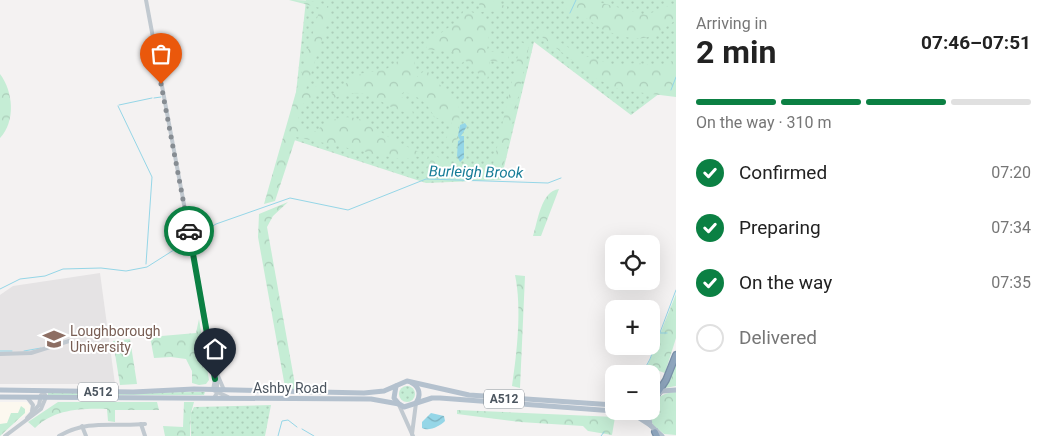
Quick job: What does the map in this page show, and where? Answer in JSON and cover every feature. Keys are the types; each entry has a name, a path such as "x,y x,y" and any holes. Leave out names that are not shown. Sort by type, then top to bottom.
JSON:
{"highway":[{"path":"660,388 666,380 676,355"}],"main road":[{"path":"404,382 412,382 417,387 419,393 416,403 406,407 399,405 394,396 396,386 404,382"},
{"name":"A512","path":"412,382 469,395 605,404"},
{"name":"Ashby Road","path":"0,397 216,393 226,391 364,393 380,392 396,386"},
{"name":"Ashby Road","path":"0,390 216,393 230,398 371,399 399,405"},
{"path":"660,393 666,390 676,390"},
{"name":"A512","path":"416,403 440,398 605,410"},
{"name":"A512","path":"642,420 650,426"},
{"path":"649,420 650,426 656,434 662,436"}],"street":[{"path":"146,0 213,365 216,393"},
{"path":"0,354 31,353 58,349 70,341"},
{"path":"213,365 221,386 226,391"},
{"path":"5,436 41,409 43,391"},
{"path":"27,397 33,405 32,411"},
{"path":"27,418 43,397"},
{"path":"412,435 416,403"},
{"path":"399,405 412,435"},
{"path":"59,436 94,423 143,424 145,436"},
{"path":"82,426 86,436"}],"shaded area":[{"name":"Loughborough University","path":"100,273 115,384 0,384 0,295 13,286"},
{"path":"0,402 27,402 31,407 28,413 0,433"}],"green space":[{"path":"289,0 317,2 332,9 305,92 319,85 322,88 302,105 297,124 303,131 316,131 335,119 355,118 369,123 401,144 428,155 427,159 415,156 404,160 296,137 275,201 264,204 320,8"},
{"path":"306,0 676,0 676,81 631,115 534,42 501,180 426,183 291,139"},
{"path":"479,0 491,0 507,7 507,11 480,12"},
{"path":"566,0 591,0 646,15 676,3 676,20 655,34 643,38 628,38 600,28 583,16 569,14 566,8"},
{"path":"464,10 482,18 490,27 487,51 508,54 509,62 490,61 487,82 465,60 458,67 453,61 457,53 426,49 427,43 459,20"},
{"path":"540,29 583,57 592,57 614,66 636,63 663,66 676,59 676,97 620,90 595,78 533,30"},
{"path":"521,42 529,46 501,177 428,177 426,172 433,154 448,163 449,170 466,170 493,165"},
{"path":"408,54 414,58 417,77 424,71 428,72 458,104 460,112 456,145 445,142 452,123 434,117 426,104 409,93 404,92 400,95 412,109 413,114 390,107 366,94 357,93 329,100 328,98 354,77 363,73 385,70"},
{"path":"0,74 8,89 11,106 9,123 0,138"},
{"path":"559,189 541,236 533,236 544,201 553,191"},
{"path":"288,202 273,216 267,227 296,390 283,389 285,387 258,237 259,214"},
{"path":"515,275 525,276 520,388 512,386 518,316"},
{"path":"676,294 676,338 665,373 660,371 660,365 648,365 652,355 660,355 660,334"},
{"path":"199,319 209,380 206,384 199,385 192,383 192,371 186,359 171,357 154,358 150,337 196,333"},
{"path":"130,339 137,384 120,385 113,341"},
{"path":"676,361 676,386 665,388"},
{"path":"404,386 410,386 415,391 413,400 404,402 399,397 399,391"},
{"path":"205,392 204,395 48,395 48,393"},
{"path":"676,392 676,435 664,434 653,425 652,420 660,420 660,397"},
{"path":"58,402 157,402 159,410 115,410 115,422 108,421 107,409 98,409 60,413 35,428 28,422"},
{"path":"184,402 194,402 191,413 190,436 165,436 163,426 183,427"},
{"path":"271,405 265,436 191,436 191,413 194,407"},
{"path":"21,406 25,409 25,413 0,436 0,424 7,423 11,413 18,413"},
{"path":"457,410 605,417 605,420 614,420 612,435 588,431 583,426 520,422 457,414"}],"water":[{"path":"465,123 467,126 461,136 464,136 464,158 460,162 457,156 458,141 460,140 458,136 460,125"},
{"path":"431,413 444,416 445,421 431,429 422,428 422,422"}],"waterway":[{"path":"570,13 576,0"},
{"path":"671,90 676,77"},
{"path":"154,98 161,97"},
{"path":"119,105 152,98"},
{"path":"118,106 152,177 146,264"},
{"name":"Burleigh Brook","path":"194,237 216,224 290,198 348,210 426,179 548,183 561,178"},
{"name":"Burleigh Brook","path":"0,289 20,279 45,276 63,269 101,268 126,271 147,267 188,241"},
{"path":"647,365 676,290"},
{"path":"660,333 667,333"},
{"path":"24,351 41,348"},
{"path":"0,351 12,351"},
{"path":"278,436 282,421 288,420 297,427"},
{"path":"302,429 314,436"},
{"path":"601,436 604,432"}],"way so far":[{"path":"161,84 189,231"}],"place":[{"name":"Loughborough University","path":"54,339"}],"route":[{"path":"189,231 215,379"}]}
